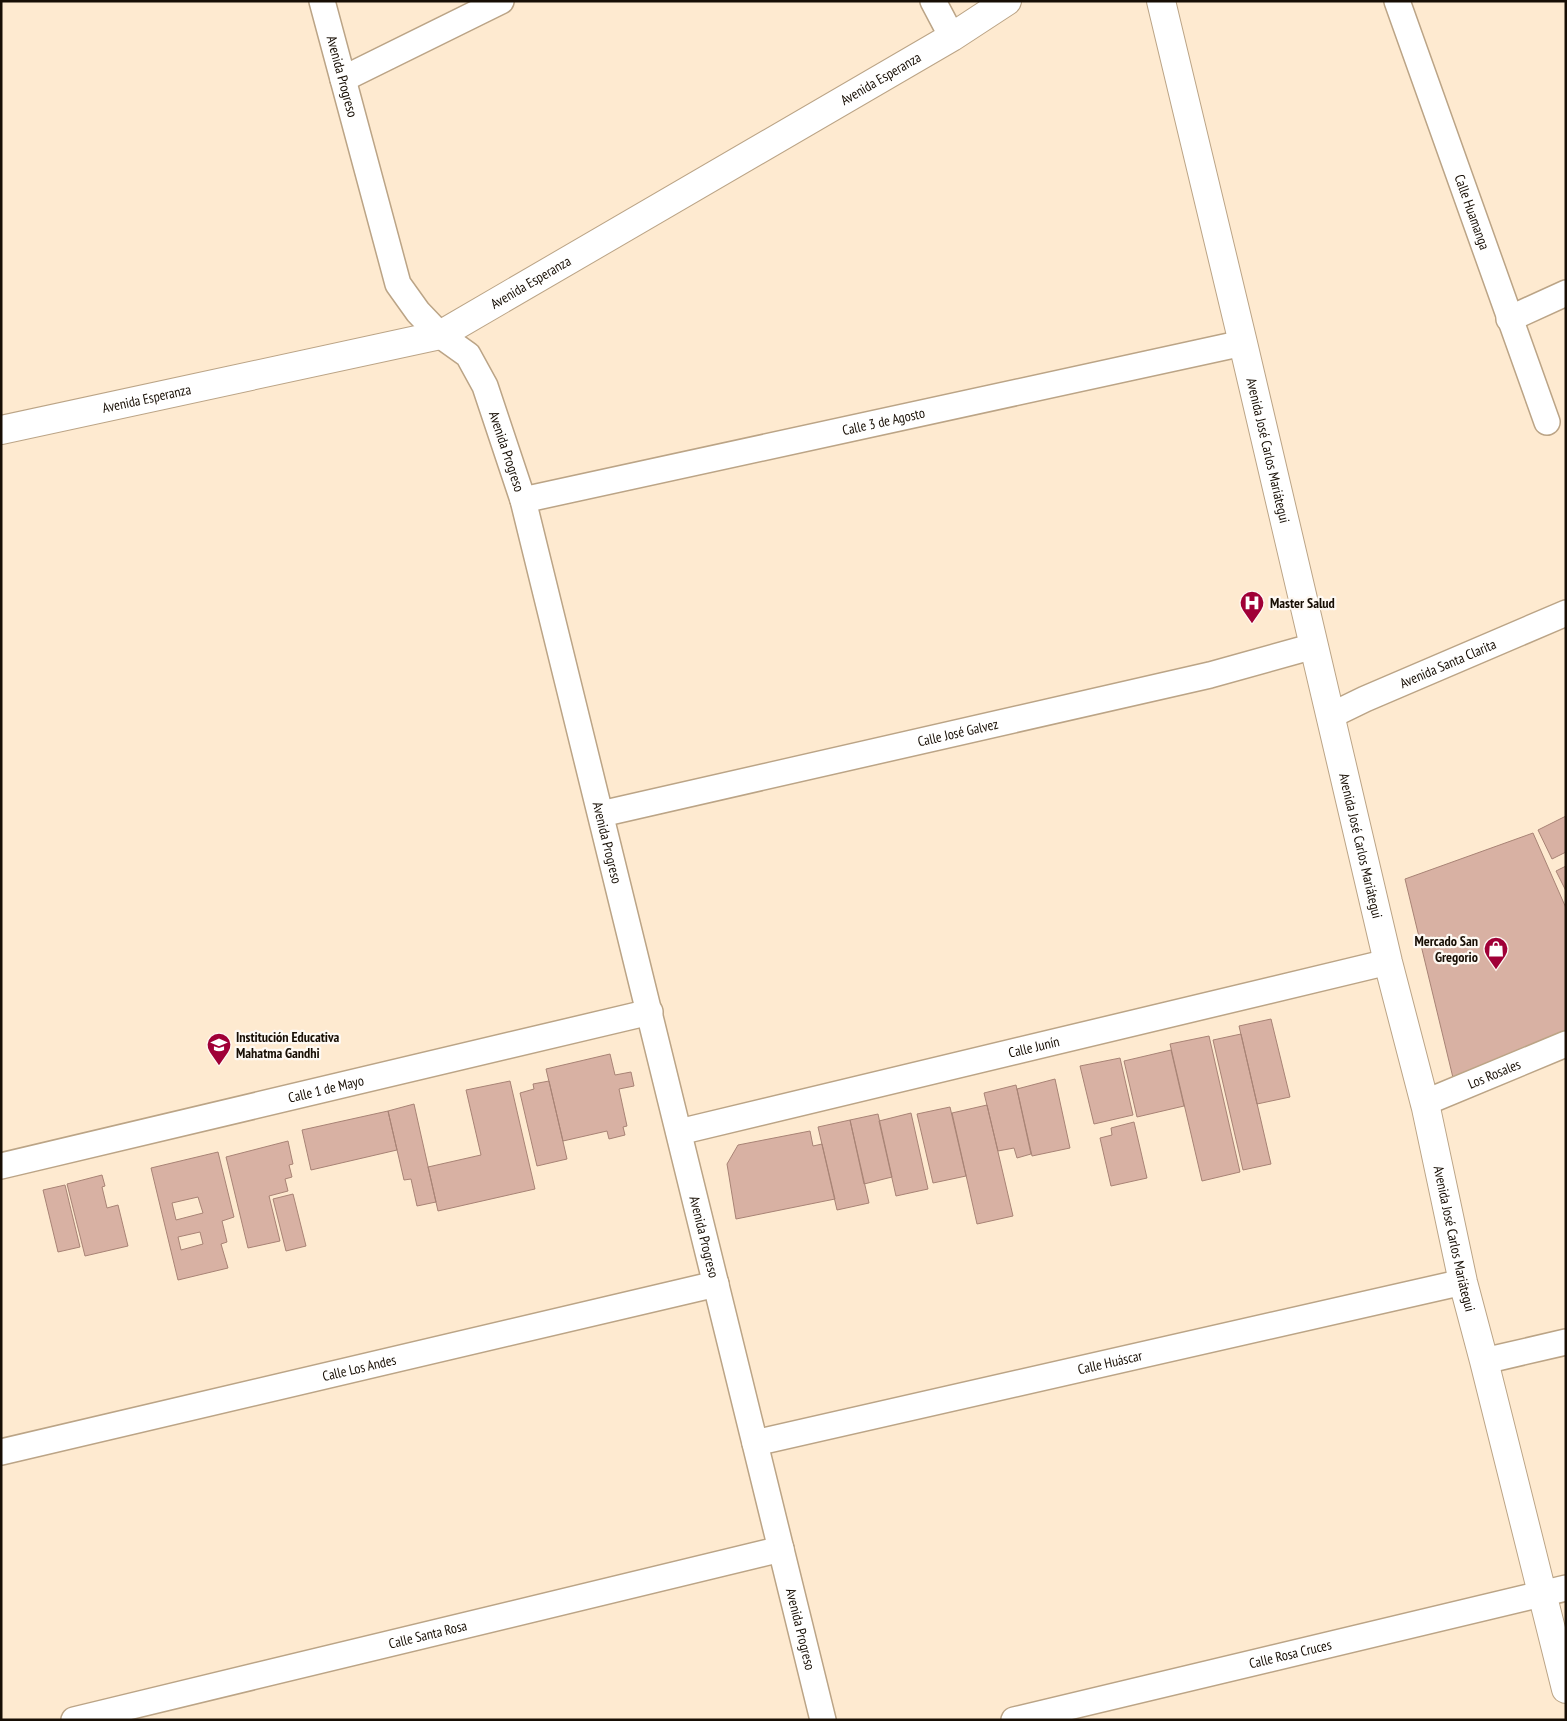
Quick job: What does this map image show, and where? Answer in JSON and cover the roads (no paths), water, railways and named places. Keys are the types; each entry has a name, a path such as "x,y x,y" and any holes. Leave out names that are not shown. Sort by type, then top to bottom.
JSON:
{"street":[{"name":"Avenida Progreso","path":"322,1 398,284 418,312 440,335 468,355 485,386 522,500 650,1012 823,1720"},
{"path":"343,79 501,1"},
{"path":"933,1 952,37"},
{"name":"Avenida Esperanza","path":"1,430 440,335 952,37 1008,1"},
{"name":"Avenida José Carlos Mariátegui","path":"1161,1 1388,962 1424,1102 1463,1282 1484,1361 1554,1590 1566,1689"},
{"name":"Calle Huamanga","path":"1397,1 1547,422"},
{"path":"1510,319 1566,293"},
{"name":"Calle 3 de Agosto","path":"522,500 1243,344"},
{"name":"Avenida Santa Clarita","path":"1330,716 1365,699 1566,613"},
{"name":"Calle José Galvez","path":"601,814 1210,675 1314,646"},
{"name":"Calle Junín","path":"679,1132 1388,962"},
{"name":"Calle 1 de Mayo","path":"1,1166 650,1012"},
{"name":"Los Rosales","path":"1424,1102 1566,1044"},
{"name":"Calle Huáscar","path":"755,1443 1463,1282"},
{"name":"Calle Los Andes","path":"1,1452 716,1284"},
{"path":"1484,1361 1566,1342"},
{"name":"Calle Santa Rosa","path":"74,1720 781,1549"},
{"name":"Calle Rosa Cruces","path":"1014,1720 1554,1590"}],"place":[{"name":"Master Salud","path":"1252,624"},
{"name":"Mercado San Gregorio","path":"1496,970"},
{"name":"Institución Educativa Mahatma Gandhi","path":"219,1066"}]}
